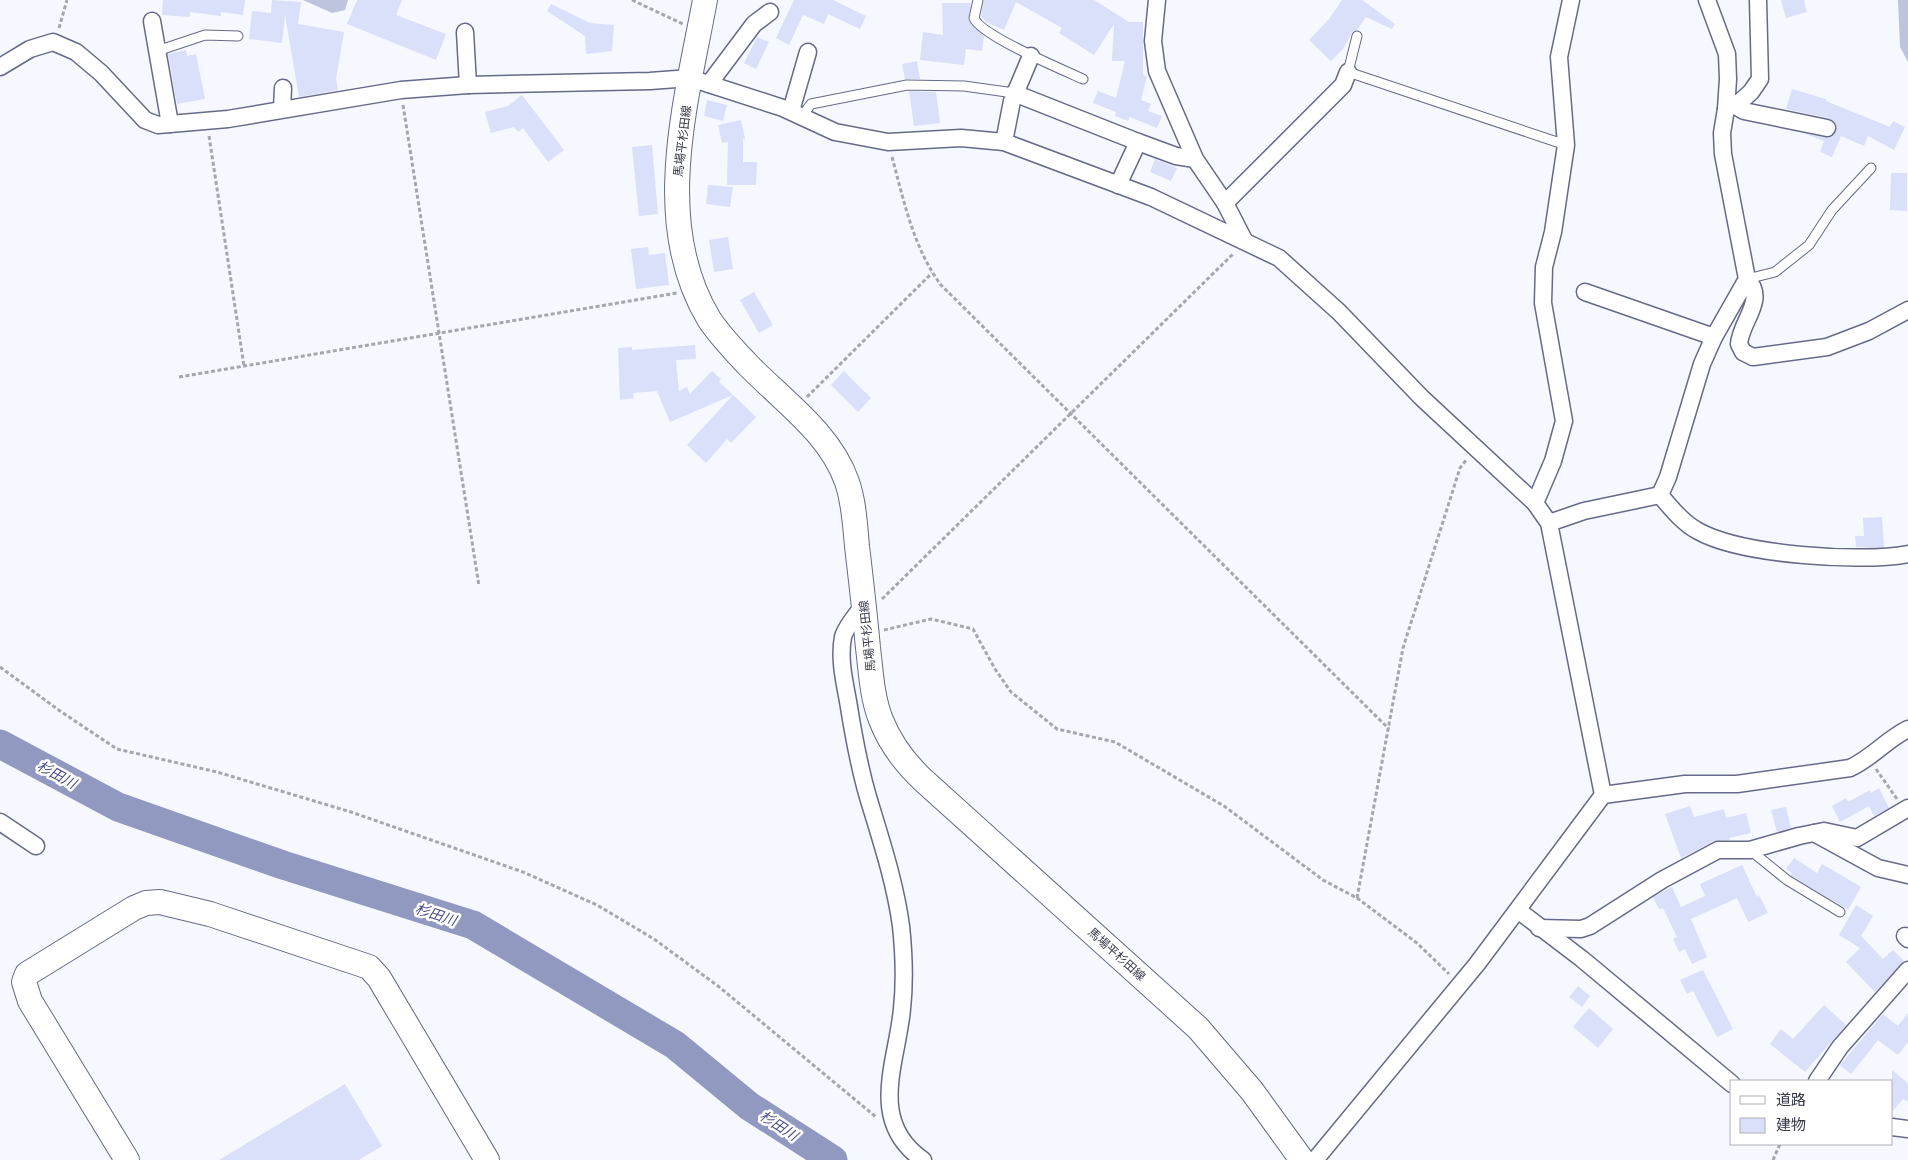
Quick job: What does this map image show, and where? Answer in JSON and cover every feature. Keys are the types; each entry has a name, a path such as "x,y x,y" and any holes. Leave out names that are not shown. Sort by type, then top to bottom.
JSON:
{"main road":[{"name":"馬場平杉田線","path":"705,0 699,31 700,81 676,174 677,208 682,244 695,290 709,318 723,339 828,445 848,484 854,515 877,709 885,729 902,758 923,780 1198,1028 1252,1091 1302,1160"},
{"path":"126,1160 30,1001 24,982 27,974 134,908 146,902 160,902 210,914 369,967 379,978 487,1160"}],"street":[{"path":"1535,503 1553,462 1564,421 1542,303 1544,267 1553,232 1566,146 1559,57 1572,0"},
{"path":"1707,0 1727,54 1730,108 1722,133 1723,154 1746,279 1753,286 1756,295 1739,344 1744,352 1753,357 1826,346 1869,332 1908,310"},
{"path":"1730,108 1751,92 1760,79 1758,0"},
{"path":"1156,1 1153,40 1157,71 1195,159 1226,203 1244,240"},
{"path":"700,81 754,24 770,12"},
{"path":"152,21 170,124"},
{"path":"465,32 468,85"},
{"path":"0,67 30,49 53,42 76,52 101,73 145,120 158,126 206,121 401,90 468,85 700,81 797,113 835,132 888,142 961,138 1004,142 1118,184 1244,240 1279,258 1339,312 1422,398 1535,503 1549,523 1603,795"},
{"path":"797,113 808,52"},
{"path":"1004,142 1014,93 1031,56"},
{"path":"1226,203 1343,85 1348,72"},
{"path":"282,109 283,88"},
{"path":"1014,93 1176,156 1195,159"},
{"path":"1730,108 1826,128"},
{"path":"1118,184 1138,142"},
{"path":"1660,495 1668,477 1689,401 1714,337 1746,279"},
{"path":"1585,292 1714,337"},
{"path":"1549,523 1584,512 1660,495"},
{"path":"1660,495 1681,518 1698,531 1742,546 1819,556 1908,554"},
{"path":"864,605 843,635 842,659 854,742 887,860 901,926 905,970 902,1003 888,1085 888,1100 891,1117 901,1138 923,1160"},
{"path":"1315,1160 1460,985 1518,911 1603,795 1685,784 1737,784 1850,768 1868,759 1892,738 1908,729"},
{"path":"1539,928 1581,929 1590,926 1662,880 1718,850 1750,850 1824,831 1857,838 1906,809"},
{"path":"0,822 36,846"},
{"path":"1814,833 1878,868 1908,874"},
{"path":"1518,911 1597,971 1730,1082"},
{"path":"1818,1080 1840,1047 1908,970"},
{"path":"1893,1127 1908,1129"}],"lane":[{"path":"978,0 974,12 975,22 982,29 1031,56 1083,79"},
{"path":"157,51 205,35 238,36"},
{"path":"1357,36 1348,72 1566,146"},
{"path":"797,113 811,104 907,85 964,86 1014,93"},
{"path":"1746,279 1775,272 1809,245 1832,210 1871,168"},
{"path":"1750,850 1787,880 1840,912"}],"path":[{"path":"53,42 62,22 67,0"},
{"path":"632,0 699,31"},
{"path":"401,90 479,586"},
{"path":"206,121 244,366"},
{"path":"888,142 913,232 927,266 941,285 1389,729"},
{"path":"864,605 878,604 971,514 1244,240"},
{"path":"794,409 932,273"},
{"path":"179,377 695,290"},
{"path":"1357,898 1389,729 1393,697 1406,639 1460,468 1475,449"},
{"path":"883,630 930,619 973,629 995,669 1011,692 1056,729 1115,742 1224,806 1323,880 1357,898 1417,943 1460,985"},
{"path":"0,667 60,711 117,749 217,772 350,812 523,872 597,905 654,939 718,986 901,1138"},
{"path":"1868,759 1906,809"},
{"path":"1773,1160 1780,1145"}],"shaded area":[{"path":"303,0 348,0 345,10 332,13"},
{"path":"1898,0 1908,0 1908,62 1900,47"}],"building":[{"path":"163,0 245,0 243,15 221,12 221,16 190,12 190,17 162,15"},
{"path":"272,0 301,2 298,24 344,32 336,79 338,90 299,97 285,15 282,43 249,39 252,11 271,13"},
{"path":"357,0 402,0 396,15 446,34 436,60 347,24"},
{"path":"794,0 833,0 866,16 860,29 828,14 824,24 803,15 789,45 776,38"},
{"path":"984,0 1094,0 1129,22 1143,22 1143,75 1147,76 1141,100 1151,104 1148,111 1162,116 1157,128 1130,117 1128,121 1115,116 1116,112 1093,103 1098,91 1116,98 1125,61 1112,61 1114,24 1094,55 1059,33 1062,28 1016,2 1004,30 986,22 981,16"},
{"path":"1342,0 1362,0 1395,24 1392,29 1366,17 1357,30 1352,32 1344,48 1331,61 1309,40 1329,19"},
{"path":"1781,0 1804,0 1807,12 1786,18"},
{"path":"942,3 971,3 968,20 984,36 982,51 966,49 964,65 920,60 923,32 943,35"},
{"path":"551,4 590,23 614,25 612,51 586,54 585,36 547,11"},
{"path":"757,37 769,42 756,69 744,63"},
{"path":"186,50 187,56 196,54 205,99 177,104 168,54"},
{"path":"917,61 920,79 905,79 902,64"},
{"path":"1792,89 1826,99 1826,101 1890,127 1893,121 1905,127 1894,150 1868,136 1864,146 1841,136 1832,157 1820,152 1824,141 1803,133 1830,138 1837,130 1836,124 1829,118 1786,109"},
{"path":"909,91 936,92 940,123 914,126"},
{"path":"522,95 564,150 548,162 523,128 518,132 514,127 491,133 485,112 508,106"},
{"path":"707,100 727,105 723,121 704,116"},
{"path":"741,120 745,139 743,139 743,162 757,162 756,185 727,185 728,142 722,143 718,125"},
{"path":"652,145 658,214 639,216 632,147"},
{"path":"1155,159 1177,168 1171,181 1150,172"},
{"path":"1891,173 1907,173 1907,211 1890,210"},
{"path":"708,185 733,187 730,207 706,204"},
{"path":"728,237 733,269 714,272 709,240"},
{"path":"648,247 649,255 665,253 669,285 636,289 631,249"},
{"path":"754,292 773,325 759,333 740,300"},
{"path":"695,345 696,359 676,360 679,391 687,387 690,394 712,371 721,379 719,382 733,395 670,422 657,391 633,393 634,398 620,400 618,348 632,347 632,350"},
{"path":"844,371 871,398 858,412 831,385"},
{"path":"733,395 756,417 731,443 727,439 706,463 687,445"},
{"path":"1882,517 1884,547 1856,547 1855,536 1864,536 1863,518"},
{"path":"1879,788 1889,808 1874,816 1869,806 1840,822 1832,806 1846,798 1848,802 1870,790 1871,793"},
{"path":"1690,806 1694,817 1724,809 1726,818 1746,813 1751,833 1729,838 1730,840 1714,841 1681,858 1665,814"},
{"path":"1786,807 1791,828 1777,832 1771,810"},
{"path":"1794,858 1817,873 1822,864 1861,887 1848,910 1790,875 1792,873 1786,869"},
{"path":"1742,865 1757,897 1759,895 1768,913 1748,922 1737,898 1691,919 1707,957 1692,964 1685,949 1679,952 1673,939 1677,937 1663,908 1659,909 1653,897 1672,887 1681,907 1705,896 1700,884"},
{"path":"1856,905 1873,916 1861,936 1883,959 1893,950 1904,961 1875,992 1846,962 1860,948 1839,935"},
{"path":"1703,970 1733,1029 1717,1037 1693,991 1687,994 1680,980"},
{"path":"1578,986 1590,996 1582,1007 1569,997"},
{"path":"1824,1005 1846,1025 1805,1072 1770,1044 1781,1029 1793,1039"},
{"path":"1589,1008 1613,1029 1598,1048 1573,1027"},
{"path":"1908,1013 1908,1042 1898,1055 1878,1040 1851,1074 1840,1065 1883,1014 1898,1026"},
{"path":"1892,1070 1908,1083 1908,1101 1903,1099 1893,1111 1893,1080"},
{"path":"345,1084 382,1146 359,1160 219,1160"}],"waterway":[{"name":"杉田川","path":"0,744 118,807 283,865 473,925 675,1045 749,1106 833,1160"}]}
